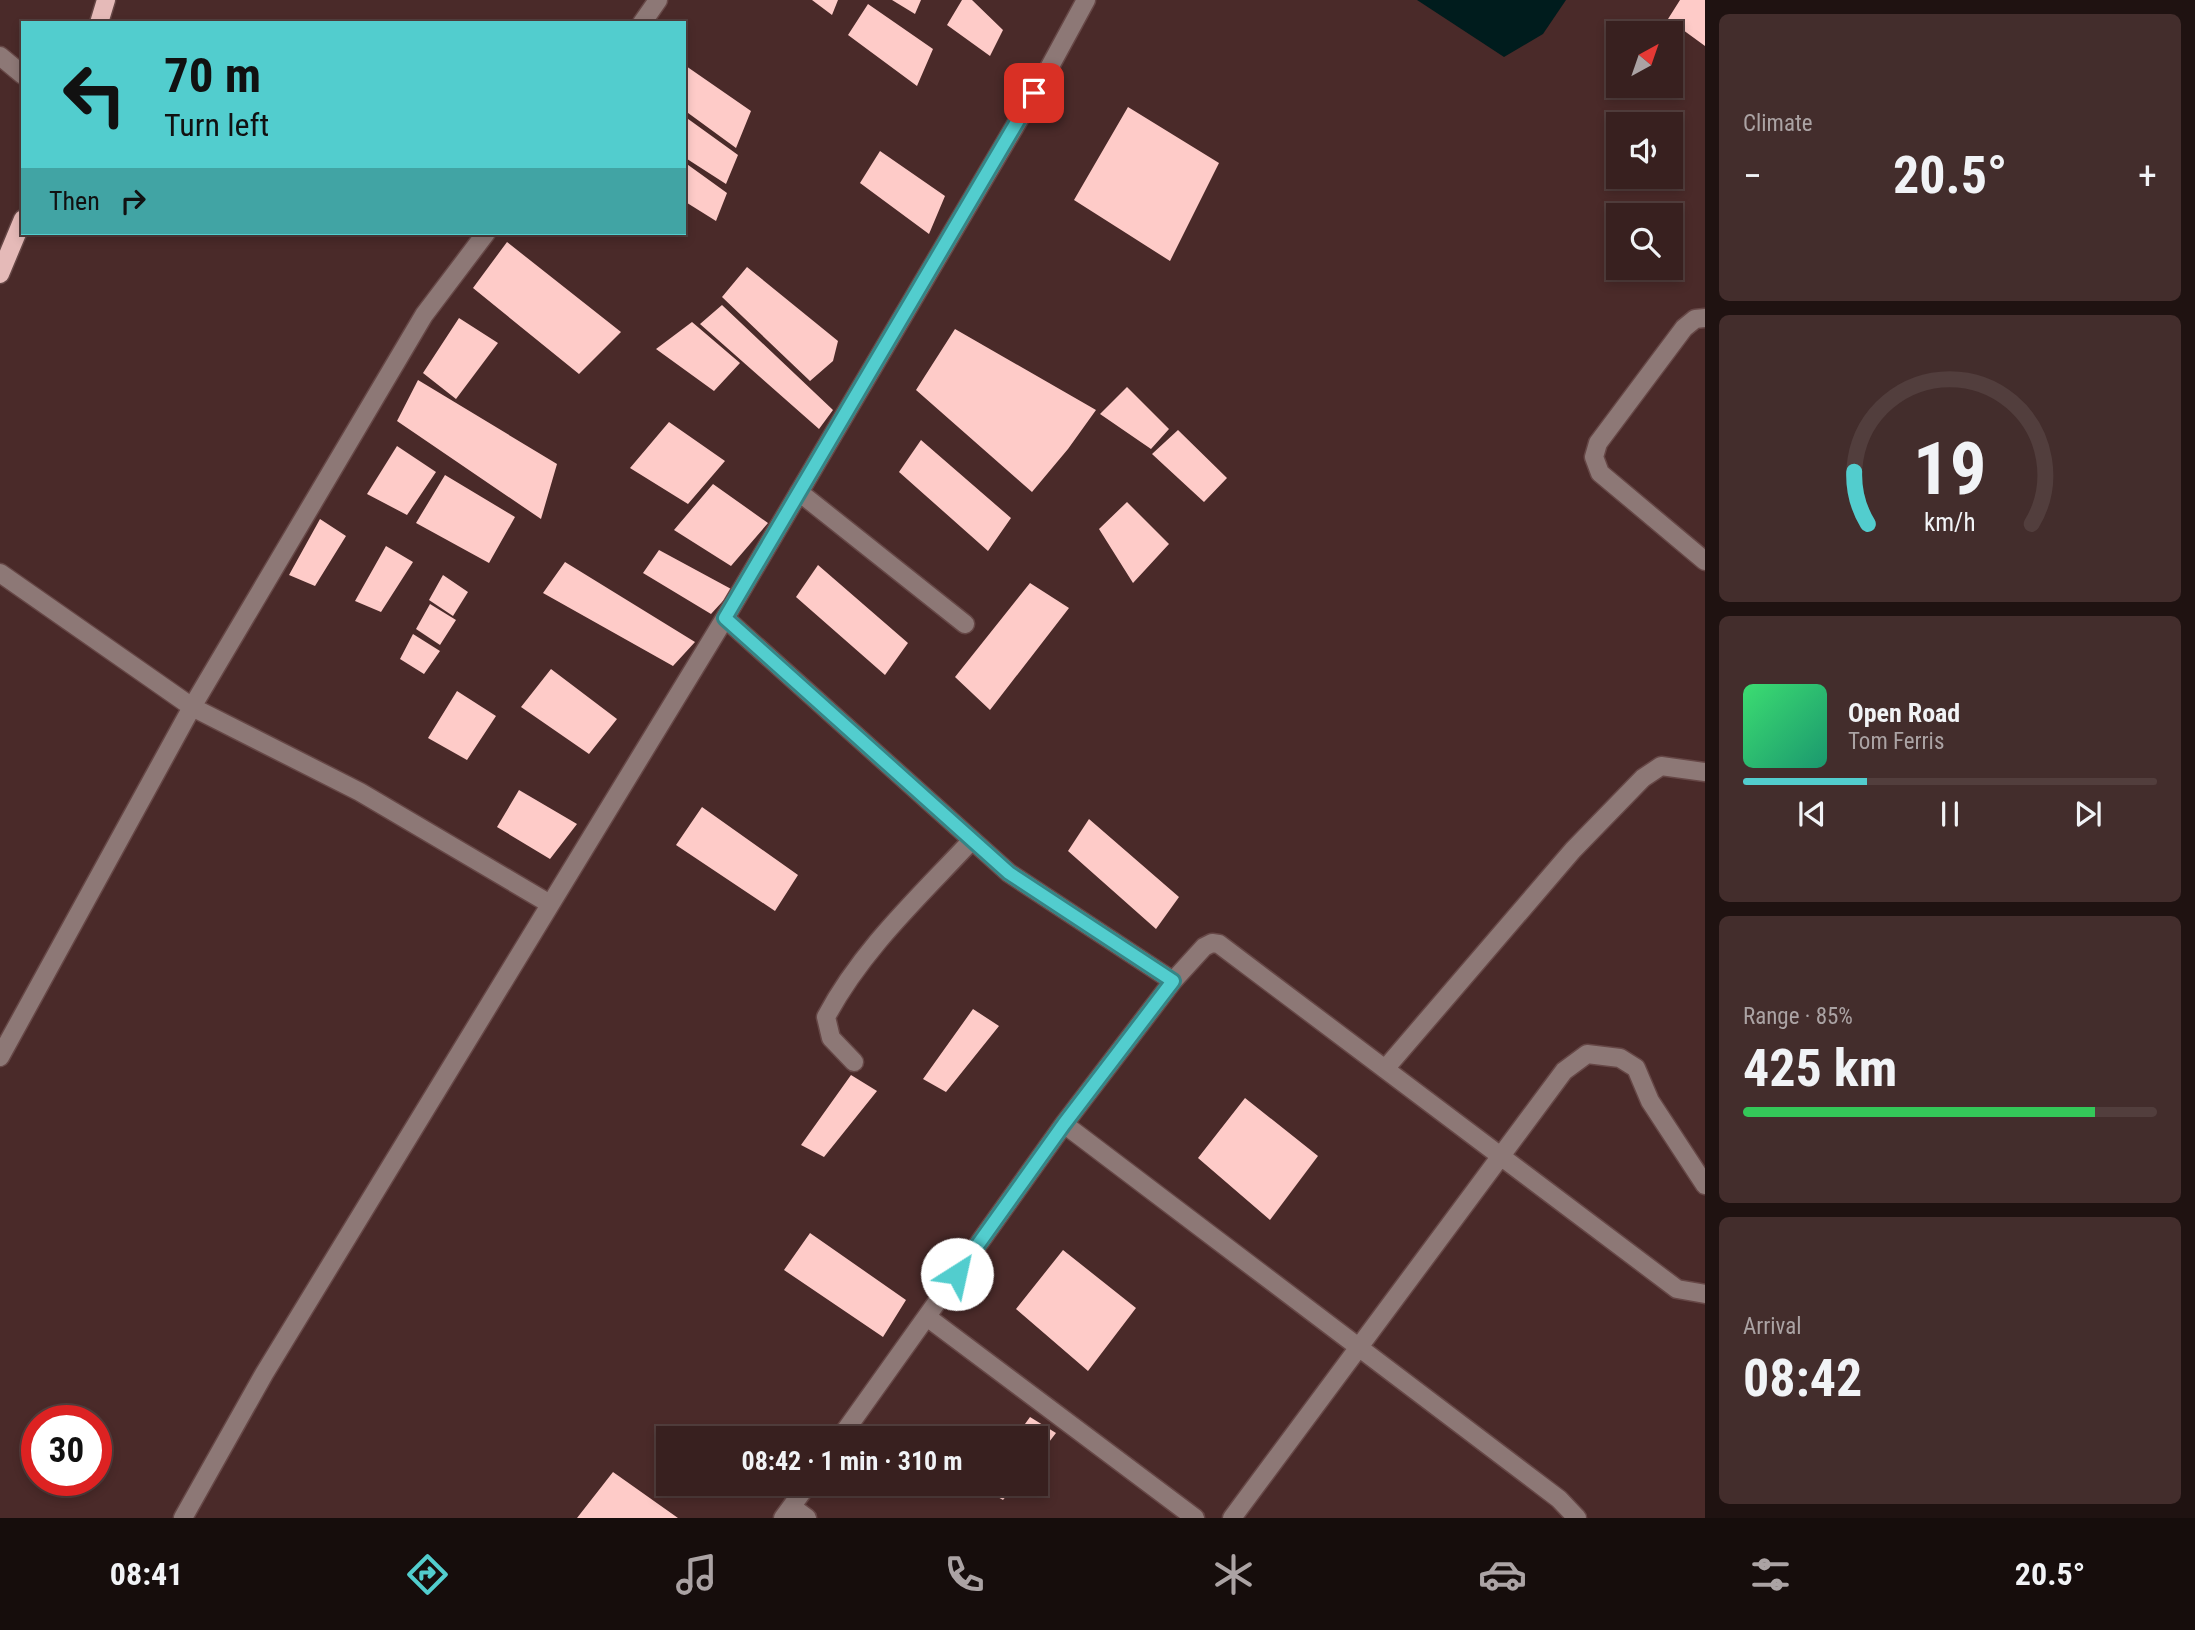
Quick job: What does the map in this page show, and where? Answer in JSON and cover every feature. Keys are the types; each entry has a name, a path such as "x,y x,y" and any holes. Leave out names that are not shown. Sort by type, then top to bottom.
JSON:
{"main road":[{"path":"100,21 106,0"},
{"path":"0,274 21,224"}],"street":[{"path":"643,21 658,0"},
{"path":"183,1518 264,1374 725,618 1041,82 1086,0"},
{"path":"0,56 21,73"},
{"path":"0,1057 192,707 424,315 484,235"},
{"path":"1705,318 1696,319 1684,328 1598,443 1594,457 1600,472 1705,561"},
{"path":"799,492 965,624"},
{"path":"0,573 192,707 360,792 551,904"},
{"path":"725,618 1009,873 1173,981"},
{"path":"1385,1069 1573,850 1643,778 1661,766 1705,772"},
{"path":"854,1062 831,1038 826,1017 861,960 972,840"},
{"path":"849,1426 1064,1124 1173,981 1212,943 1220,944 1677,1289 1705,1294"},
{"path":"1232,1518 1563,1071 1587,1054 1620,1058 1636,1068 1650,1101 1705,1185"},
{"path":"1064,1124 1559,1499 1577,1518"},
{"path":"927,1317 1195,1518"},
{"path":"799,1496 787,1512 807,1518"}],"water":[{"path":"1417,0 1566,0 1543,34 1504,57"}],"building":[{"path":"812,0 838,0 832,15"},
{"path":"892,0 921,0 915,14"},
{"path":"962,0 972,0 1003,30 990,56 947,25"},
{"path":"1680,0 1705,0 1705,46 1684,31 1684,21 1668,19"},
{"path":"868,4 933,49 917,86 848,35"},
{"path":"686,66 751,111 736,148 686,111"},
{"path":"1128,107 1219,163 1170,261 1074,200"},
{"path":"686,117 738,155 726,184 686,158"},
{"path":"880,151 945,196 929,234 860,183"},
{"path":"686,163 727,193 716,221 686,202"},
{"path":"507,242 621,332 579,374 473,288"},
{"path":"747,267 838,341 833,361 810,381 722,297"},
{"path":"722,305 833,410 819,429 700,324"},
{"path":"459,318 498,343 456,399 423,373"},
{"path":"692,322 740,363 714,391 656,349"},
{"path":"955,329 1096,410 1032,492 916,390"},
{"path":"418,380 557,464 541,519 397,421"},
{"path":"1127,387 1169,429 1151,449 1100,414"},
{"path":"669,422 725,461 688,504 630,468"},
{"path":"1178,430 1227,478 1204,502 1152,454"},
{"path":"921,440 1011,518 988,551 899,472"},
{"path":"397,446 436,472 407,515 367,494"},
{"path":"445,475 515,517 489,563 416,523"},
{"path":"713,484 768,523 731,566 674,530"},
{"path":"1127,502 1169,544 1133,583 1099,529"},
{"path":"320,519 346,536 315,586 289,575"},
{"path":"386,546 413,562 381,612 355,601"},
{"path":"659,550 733,590 711,614 643,573"},
{"path":"565,562 695,642 673,666 543,593"},
{"path":"818,565 908,643 885,675 796,597"},
{"path":"443,575 468,592 453,616 429,600"},
{"path":"1030,583 1069,608 990,710 955,677"},
{"path":"430,604 456,620 440,645 416,629"},
{"path":"413,634 440,651 424,674 400,659"},
{"path":"551,669 617,719 589,754 521,707"},
{"path":"457,691 496,716 467,760 428,738"},
{"path":"519,790 577,824 550,859 497,827"},
{"path":"702,807 798,875 775,911 676,845"},
{"path":"1089,819 1179,897 1156,929 1068,851"},
{"path":"973,1009 999,1026 946,1092 923,1079"},
{"path":"851,1075 877,1091 824,1157 801,1145"},
{"path":"1245,1098 1318,1156 1270,1220 1198,1158"},
{"path":"810,1233 906,1300 883,1337 784,1270"},
{"path":"1063,1250 1136,1308 1088,1371 1016,1309"},
{"path":"1030,1417 1045,1426 1024,1426"},
{"path":"1048,1428 1056,1433 1048,1443"},
{"path":"613,1472 678,1518 577,1518"}],"route":[{"path":"957,1274 1064,1124 1173,981 1009,873 725,618 1034,93"}]}
